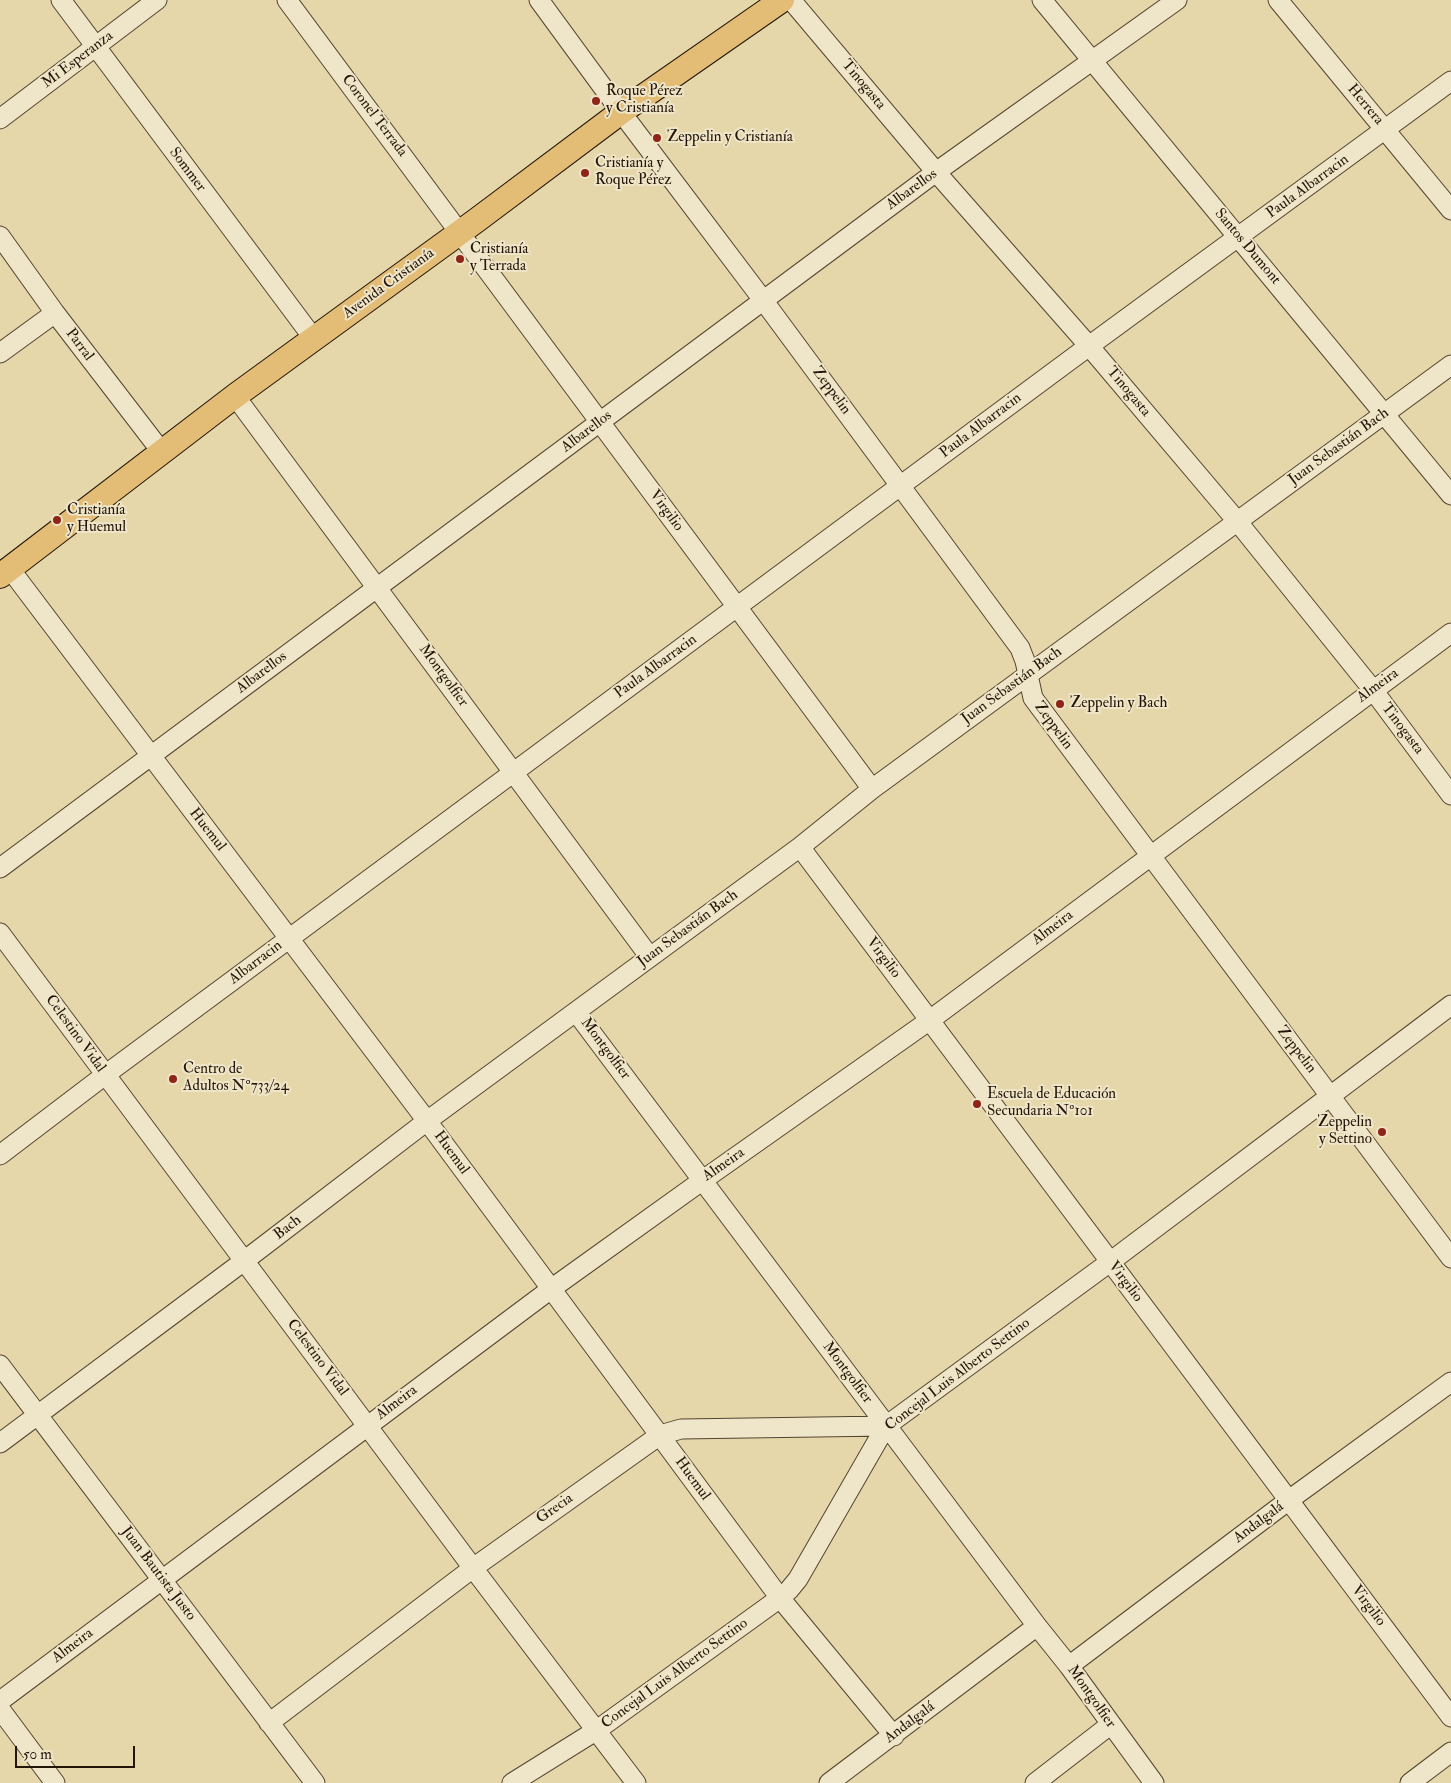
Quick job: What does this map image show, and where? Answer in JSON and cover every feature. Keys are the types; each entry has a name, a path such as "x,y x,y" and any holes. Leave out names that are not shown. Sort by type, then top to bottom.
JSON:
{"main road":[{"name":"Avenida Cristianía","path":"5,573 161,452 621,112 782,0"}],"street":[{"name":"Sommer","path":"61,0 314,339"},
{"name":"Mi Esperanza","path":"0,120 157,0"},
{"name":"Coronel Terrada","path":"288,0 460,232"},
{"name":"Zeppelin","path":"539,0 1020,648 1026,661 1033,698 1451,1258"},
{"name":"Tinogasta","path":"791,0 936,172 1237,521 1373,690 1451,795"},
{"name":"Santos Dumont","path":"1042,0 1451,495"},
{"name":"Albarellos","path":"0,868 936,172 1177,0"},
{"name":"Herrera","path":"1278,0 1451,210"},
{"name":"Paula Albarracin","path":"514,772 1088,346 1239,238 1451,81"},
{"name":"Virgilio","path":"460,232 872,789"},
{"name":"Parral","path":"0,236 55,313 161,452"},
{"path":"0,354 55,313"},
{"name":"Juan Sebastián Bach","path":"576,1012 800,847 872,789 1451,365"},
{"name":"Montgolfier","path":"236,396 650,956"},
{"name":"Huemul","path":"5,573 150,756 290,938 780,1598 894,1736"},
{"name":"Almeira","path":"0,1701 551,1289 930,1020 1451,633"},
{"name":"Albarracin","path":"0,1155 514,772"},
{"name":"Virgilio","path":"800,847 1451,1717"},
{"name":"Celestino Vidal","path":"0,933 473,1568 636,1783"},
{"name":"Concejal Luis Alberto Settino","path":"512,1783 597,1730 780,1598 798,1579 886,1426 1110,1262 1451,1005"},
{"name":"Montgolfier","path":"576,1012 886,1426 1069,1666 1110,1725 1154,1783"},
{"name":"Bach","path":"0,1443 244,1261 427,1121 576,1012"},
{"name":"Juan Bautista Justo","path":"0,1365 315,1783"},
{"name":"Andalgalá","path":"1069,1666 1289,1500 1451,1382"},
{"name":"Grecia","path":"269,1723 473,1568 660,1435 681,1429 886,1426"},
{"name":"Andalgalá","path":"829,1783 894,1736 1037,1626"},
{"path":"0,1708 56,1783"},
{"path":"1035,1783 1110,1725"},
{"path":"1410,1783 1451,1752"}],"place":[{"name":"Roque Pérez y Cristianía","path":"596,101"},
{"name":"Zeppelin y Cristianía","path":"657,138"},
{"name":"Cristianía y Roque Pérez","path":"585,173"},
{"name":"Cristianía y Terrada","path":"460,259"},
{"name":"Cristianía y Huemul","path":"57,520"},
{"name":"Zeppelin y Bach","path":"1060,704"},
{"name":"Centro de Adultos Nº733/24","path":"173,1079"},
{"name":"Escuela de Educación Secundaria Nº101","path":"977,1104"},
{"name":"Zeppelin y Settino","path":"1382,1132"}]}
